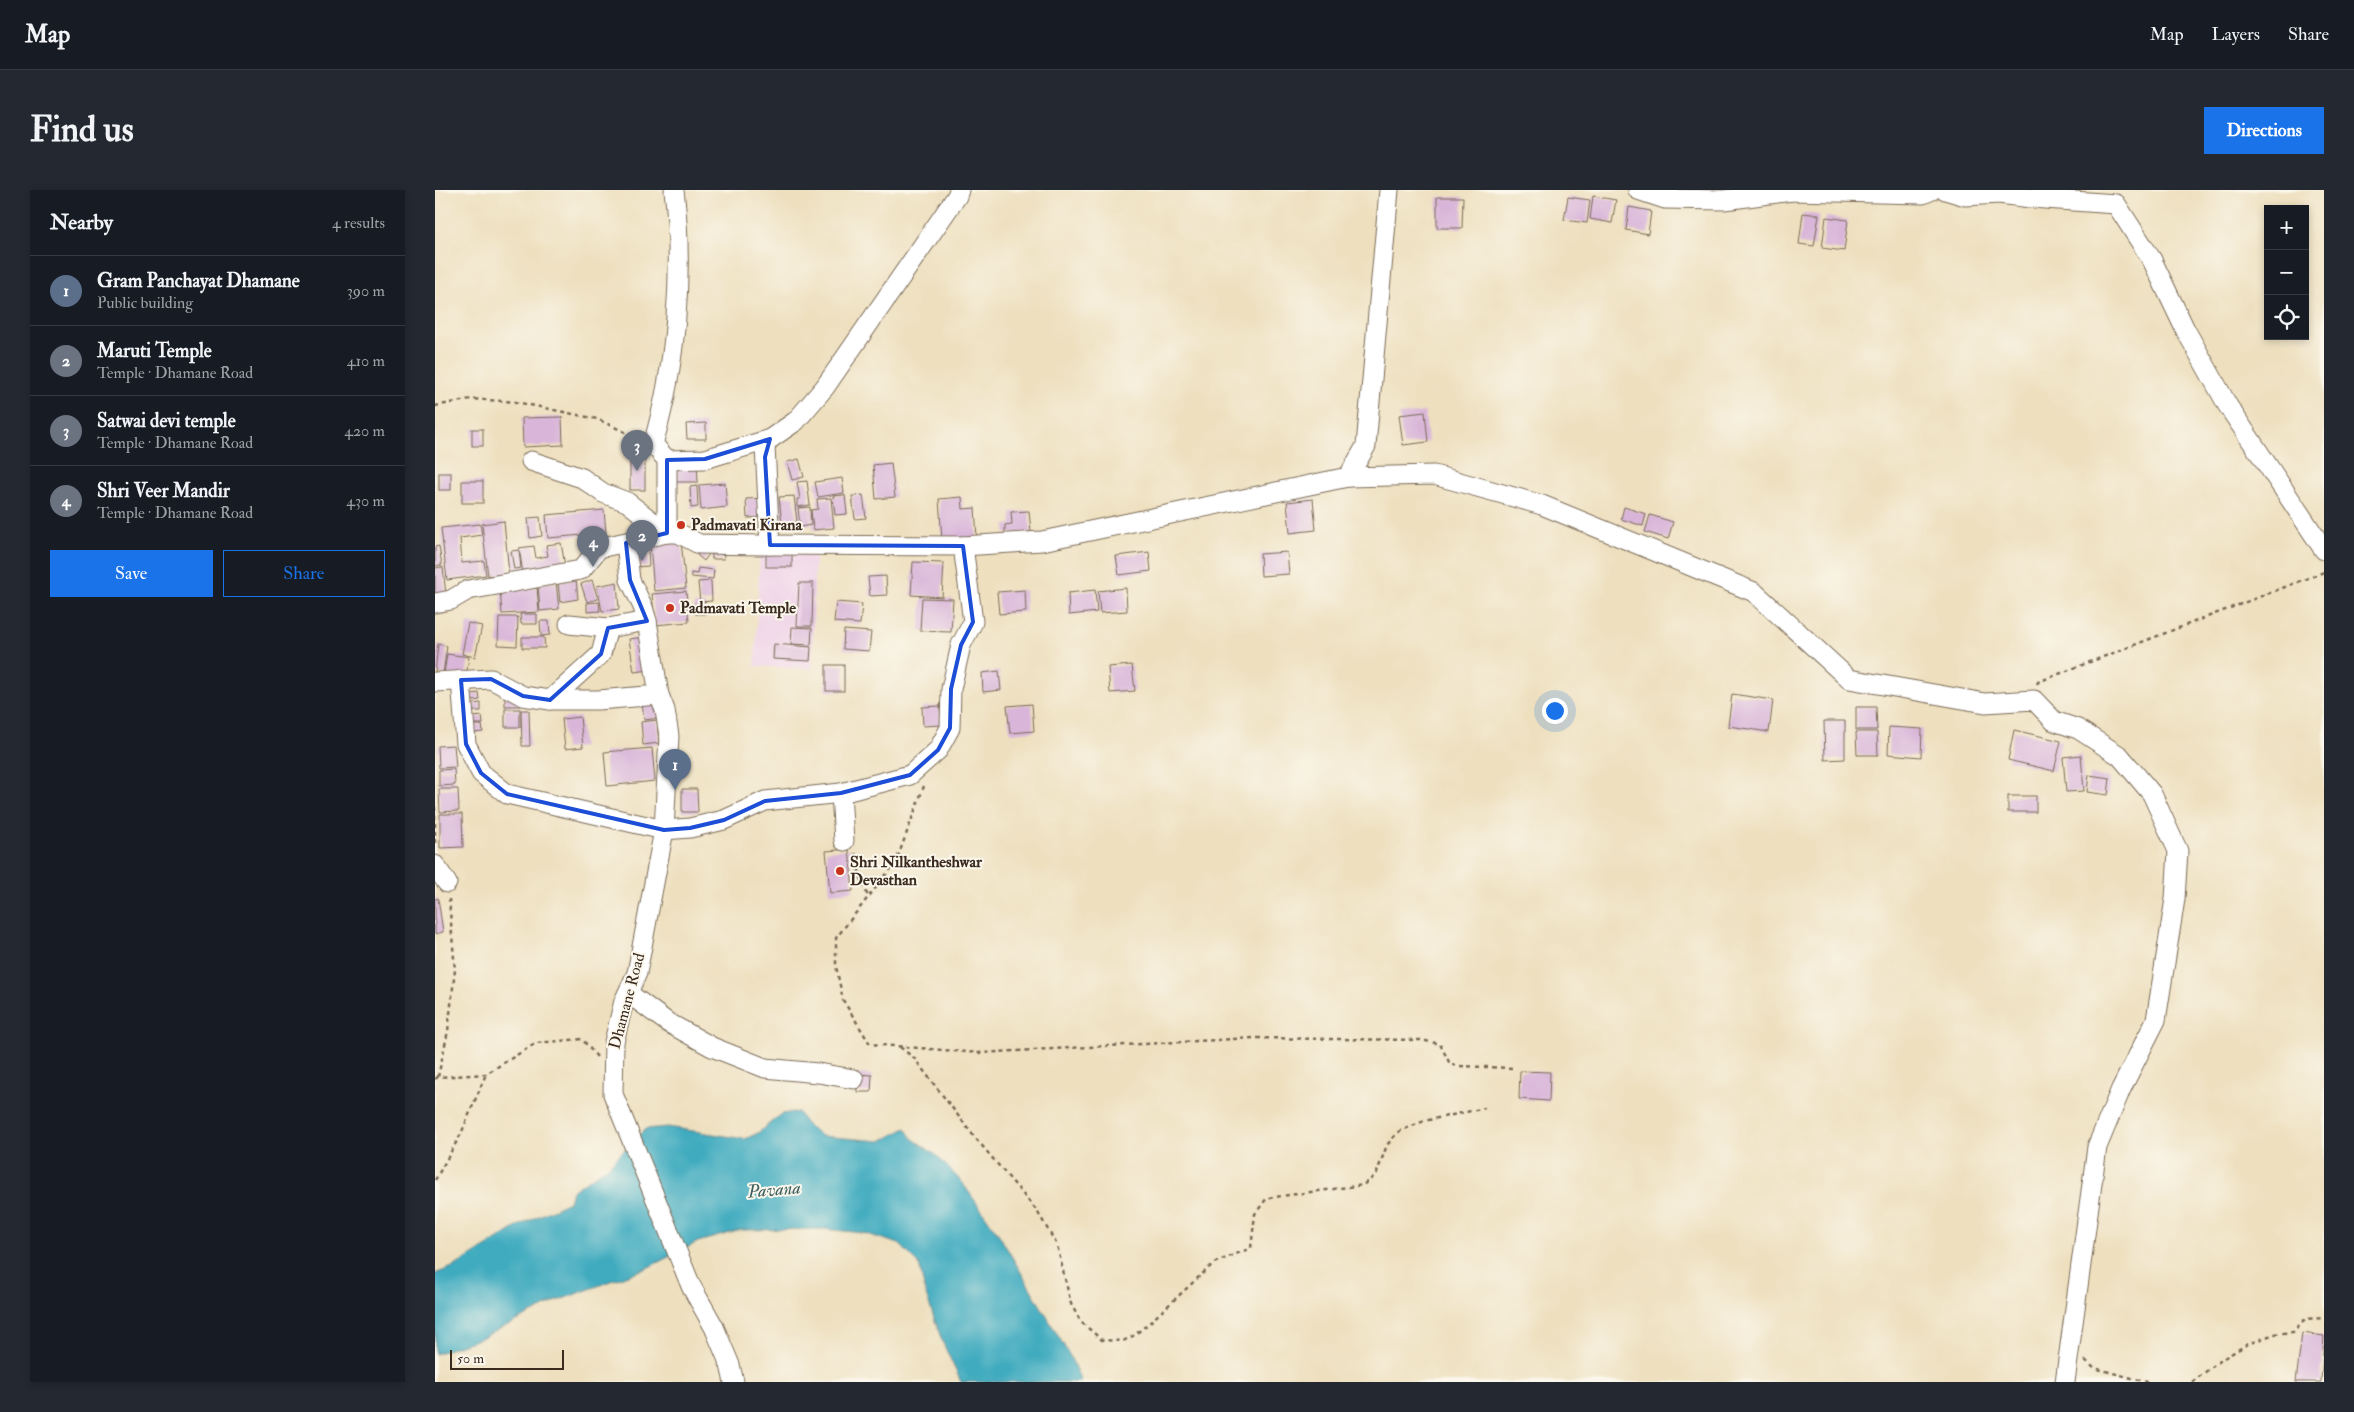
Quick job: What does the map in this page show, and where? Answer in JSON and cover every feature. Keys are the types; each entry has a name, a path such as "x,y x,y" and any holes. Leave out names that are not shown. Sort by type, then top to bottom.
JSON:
{"street":[{"path":"667,533 667,460 653,444 666,402 678,279 679,227 674,190"},
{"path":"667,460 705,459 770,439 796,421 825,387 957,196 959,190"},
{"path":"1349,477 1366,446 1389,190"},
{"path":"1638,190 1665,199 1724,200 1792,191 1923,194 1932,190"},
{"path":"1945,190 1965,196 1999,194 2116,204 2152,260 2185,330 2228,406 2324,550"},
{"path":"770,439 765,446 770,545"},
{"path":"531,461 583,478 603,493 627,502 667,533"},
{"path":"435,603 451,600 468,590 581,570 599,548 667,533 678,533 699,544 963,546 1042,541 1349,477 1434,475 1542,505 1754,592 1849,679 1985,704 2034,700 2053,721 2077,729 2120,756 2152,794 2177,850 2175,899 2156,1020 2121,1089 2097,1147 2065,1382"},
{"name":"Dhamane Road","path":"626,543 630,580 643,607 647,621 659,695 665,710 669,736 664,830 637,973 628,993 613,1042 611,1074 613,1094 691,1286 714,1327 730,1365 734,1382"},
{"path":"461,680 466,744 481,773 507,794 664,830 690,828 724,820 765,801 841,793 910,775 938,750 950,728 951,689 961,645 973,622 963,546"},
{"path":"569,624 608,628 647,621"},
{"path":"550,700 601,654 608,628"},
{"path":"435,682 491,679 523,696 550,700 597,700 659,695"},
{"path":"841,793 844,841"},
{"path":"435,864 447,883"},
{"path":"628,993 667,1022 712,1046 765,1068 818,1073 854,1080"}],"path":[{"path":"435,406 471,399 516,402 597,419 653,444"},
{"path":"2034,700 2038,682 2324,572"},
{"path":"927,778 896,862 836,938 836,966 843,1000 870,1044 979,1053 1253,1038 1421,1040 1440,1044 1450,1064 1513,1068"},
{"path":"435,807 435,846"},
{"path":"844,841 852,843 860,876 869,896"},
{"path":"447,883 455,970 448,1031 436,1078 486,1074 536,1043 582,1039 611,1074"},
{"path":"899,1047 915,1058 973,1135 1037,1211 1057,1245 1071,1304 1081,1322 1102,1340 1123,1341 1133,1336 1213,1263 1251,1248 1255,1214 1267,1198 1363,1185 1375,1175 1387,1145 1398,1132 1425,1121 1485,1108"},
{"path":"435,1180 461,1134 486,1074"},
{"path":"2192,1382 2224,1358 2248,1344 2274,1334 2293,1332 2305,1319 2324,1318"},
{"path":"2071,1348 2094,1368 2147,1382"}],"highlighted area":[{"path":"770,439 765,457 770,545 963,546 973,622 961,645 951,689 950,728 938,750 910,775 841,793 765,801 724,820 690,828 664,830 507,794 481,773 466,744 461,680 491,679 523,696 550,700 601,654 608,628 647,621 630,580 626,543 667,533 667,460 705,459"}],"shaded area":[{"path":"760,548 815,548 812,669 755,666"}],"water":[{"name":"Pavana","path":"798,1112 805,1123 821,1136 881,1141 906,1128 913,1139 936,1155 961,1181 998,1233 1070,1356 1081,1382 961,1382 942,1341 925,1292 919,1264 899,1244 863,1233 824,1229 741,1230 698,1242 647,1268 557,1301 481,1338 435,1354 435,1274 455,1266 520,1225 569,1202 572,1191 607,1167 645,1129 668,1127 745,1139 758,1133 781,1114"}],"building":[{"path":"1593,196 1616,200 1612,223 1590,219"},
{"path":"1437,197 1463,197 1462,228 1437,228"},
{"path":"1568,197 1590,200 1587,223 1564,220"},
{"path":"1629,207 1651,211 1648,234 1626,230"},
{"path":"1803,213 1819,215 1814,246 1799,244"},
{"path":"1826,217 1848,220 1844,251 1822,248"},
{"path":"1425,412 1428,442 1403,445 1399,415"},
{"path":"562,417 563,445 523,447 522,418"},
{"path":"706,423 706,439 687,439 686,424"},
{"path":"472,429 483,429 483,446 472,446"},
{"path":"630,452 645,452 645,490 630,490"},
{"path":"799,459 804,477 792,480 787,462"},
{"path":"697,463 698,482 676,482 675,464"},
{"path":"891,463 895,497 876,499 873,465"},
{"path":"439,473 451,473 451,490 439,490"},
{"path":"842,478 844,493 818,497 815,482"},
{"path":"462,481 483,481 483,503 462,503"},
{"path":"807,481 810,505 797,507 797,499 800,499 797,482"},
{"path":"725,483 727,507 701,510 699,485"},
{"path":"697,486 698,507 691,508 690,487"},
{"path":"845,495 847,514 835,515 833,496"},
{"path":"863,495 866,518 855,519 852,496"},
{"path":"794,496 797,522 782,524 779,497"},
{"path":"962,497 963,509 975,508 977,538 942,540 939,499"},
{"path":"764,498 765,517 747,518 746,499"},
{"path":"831,498 834,528 813,530 811,510 818,509 817,499"},
{"path":"1313,499 1316,530 1290,533 1287,502"},
{"path":"810,507 811,525 800,527 798,508"},
{"path":"1624,507 1646,514 1643,526 1621,519"},
{"path":"604,510 606,533 548,538 546,515"},
{"path":"1029,511 1031,532 1005,534 1005,525 1012,524 1011,512"},
{"path":"1650,515 1673,522 1668,539 1645,532"},
{"path":"540,517 542,536 530,538 528,518"},
{"path":"504,521 509,574 488,576 482,524"},
{"path":"480,524 482,535 460,538 462,563 484,561 486,575 447,580 441,528"},
{"path":"681,541 686,588 654,591 650,544"},
{"path":"561,543 565,566 523,573 519,548 534,546 536,558 548,556 546,545"},
{"path":"439,546 442,565 435,566 435,547"},
{"path":"648,548 649,566 635,567 633,550"},
{"path":"703,549 709,554 704,561 697,555"},
{"path":"766,549 792,549 792,567 766,567"},
{"path":"519,550 521,568 514,569 511,551"},
{"path":"712,551 724,551 724,559 712,559"},
{"path":"1149,552 1151,571 1119,575 1116,556"},
{"path":"1287,552 1289,574 1261,576 1260,554"},
{"path":"913,562 944,563 942,597 911,595"},
{"path":"443,567 446,595 435,597 435,568"},
{"path":"698,568 714,570 713,579 691,577 691,573 697,574"},
{"path":"886,576 887,595 870,596 868,577"},
{"path":"576,579 578,599 560,602 558,582"},
{"path":"592,580 598,599 587,602 581,584"},
{"path":"711,581 712,601 700,602 698,582"},
{"path":"556,582 559,609 540,611 538,584"},
{"path":"617,582 619,609 602,611 597,586"},
{"path":"799,583 813,583 812,626 797,626"},
{"path":"537,588 539,612 502,614 500,590"},
{"path":"1126,588 1127,611 1100,613 1098,591"},
{"path":"1025,590 1026,612 999,614 997,592"},
{"path":"1095,590 1097,612 1069,615 1068,593"},
{"name":"Padmavati Temple","path":"686,591 689,622 655,625 652,594"},
{"path":"922,598 953,599 951,632 920,631"},
{"path":"599,602 600,611 587,612 587,603"},
{"path":"836,602 862,604 860,624 834,622"},
{"path":"694,604 705,604 706,614 695,614"},
{"path":"520,614 537,614 537,624 521,624"},
{"path":"499,617 518,617 517,646 498,645"},
{"path":"540,621 549,621 550,635 541,636"},
{"path":"468,623 482,626 475,657 462,654"},
{"path":"792,627 812,628 811,645 791,644"},
{"path":"844,630 871,632 869,651 843,649"},
{"path":"522,637 544,637 545,648 522,648"},
{"path":"645,637 650,670 634,672 629,639"},
{"path":"438,644 447,646 443,674 435,673"},
{"path":"774,644 811,647 810,661 773,659"},
{"path":"447,654 469,657 466,677 444,674"},
{"path":"826,665 844,665 844,691 826,691"},
{"path":"1132,665 1135,691 1110,693 1108,667"},
{"path":"999,671 1001,690 983,692 982,673"},
{"path":"479,693 480,700 472,701 471,694"},
{"path":"1732,694 1773,700 1769,732 1728,726"},
{"path":"521,696 521,706 505,706 505,697"},
{"path":"657,700 659,718 644,720 642,702"},
{"path":"481,703 481,711 472,711 472,704"},
{"path":"1032,704 1034,731 1010,733 1007,706"},
{"path":"940,706 941,725 923,726 922,707"},
{"path":"1856,707 1876,707 1877,730 1856,730"},
{"path":"505,709 520,709 520,727 505,727"},
{"path":"521,710 529,710 530,746 522,746"},
{"path":"482,716 483,724 474,724 473,717"},
{"path":"580,717 583,747 565,749 562,719"},
{"path":"657,720 659,743 643,745 641,722"},
{"path":"1824,721 1845,721 1845,759 1825,760"},
{"path":"474,725 482,725 483,732 474,733"},
{"path":"1889,727 1922,729 1921,757 1888,754"},
{"path":"2014,730 2061,741 2054,771 2008,760"},
{"path":"1856,732 1877,732 1878,755 1857,755"},
{"path":"454,745 456,767 439,768 438,746"},
{"path":"652,748 655,781 607,786 604,752"},
{"path":"2081,755 2084,791 2066,792 2063,757"},
{"path":"454,769 455,785 439,786 439,770"},
{"path":"2089,775 2110,778 2108,795 2087,792"},
{"path":"439,789 458,789 459,811 440,812"},
{"path":"682,789 697,789 698,812 682,812"},
{"path":"2008,796 2036,796 2036,812 2008,812"},
{"path":"440,814 462,814 463,847 440,848"},
{"name":"Shri Nilkantheshwar Devasthan","path":"849,849 853,891 830,893 826,851"},
{"path":"438,898 443,932 435,934 435,899"},
{"path":"1520,1071 1550,1072 1549,1101 1519,1099"},
{"path":"857,1074 872,1075 871,1092 857,1092"},
{"path":"2302,1333 2324,1336 2321,1382 2296,1382"}],"place":[{"name":"Satwai devi temple","path":"637,471"},
{"name":"Padmavati Kirana","path":"681,525"},
{"name":"Maruti Temple","path":"642,561"},
{"name":"Shri Veer Mandir","path":"593,567"},
{"name":"Padmavati Temple","path":"670,608"},
{"name":"Gram Panchayat Dhamane","path":"675,790"},
{"name":"Shri Nilkantheshwar Devasthan","path":"840,871"}]}
